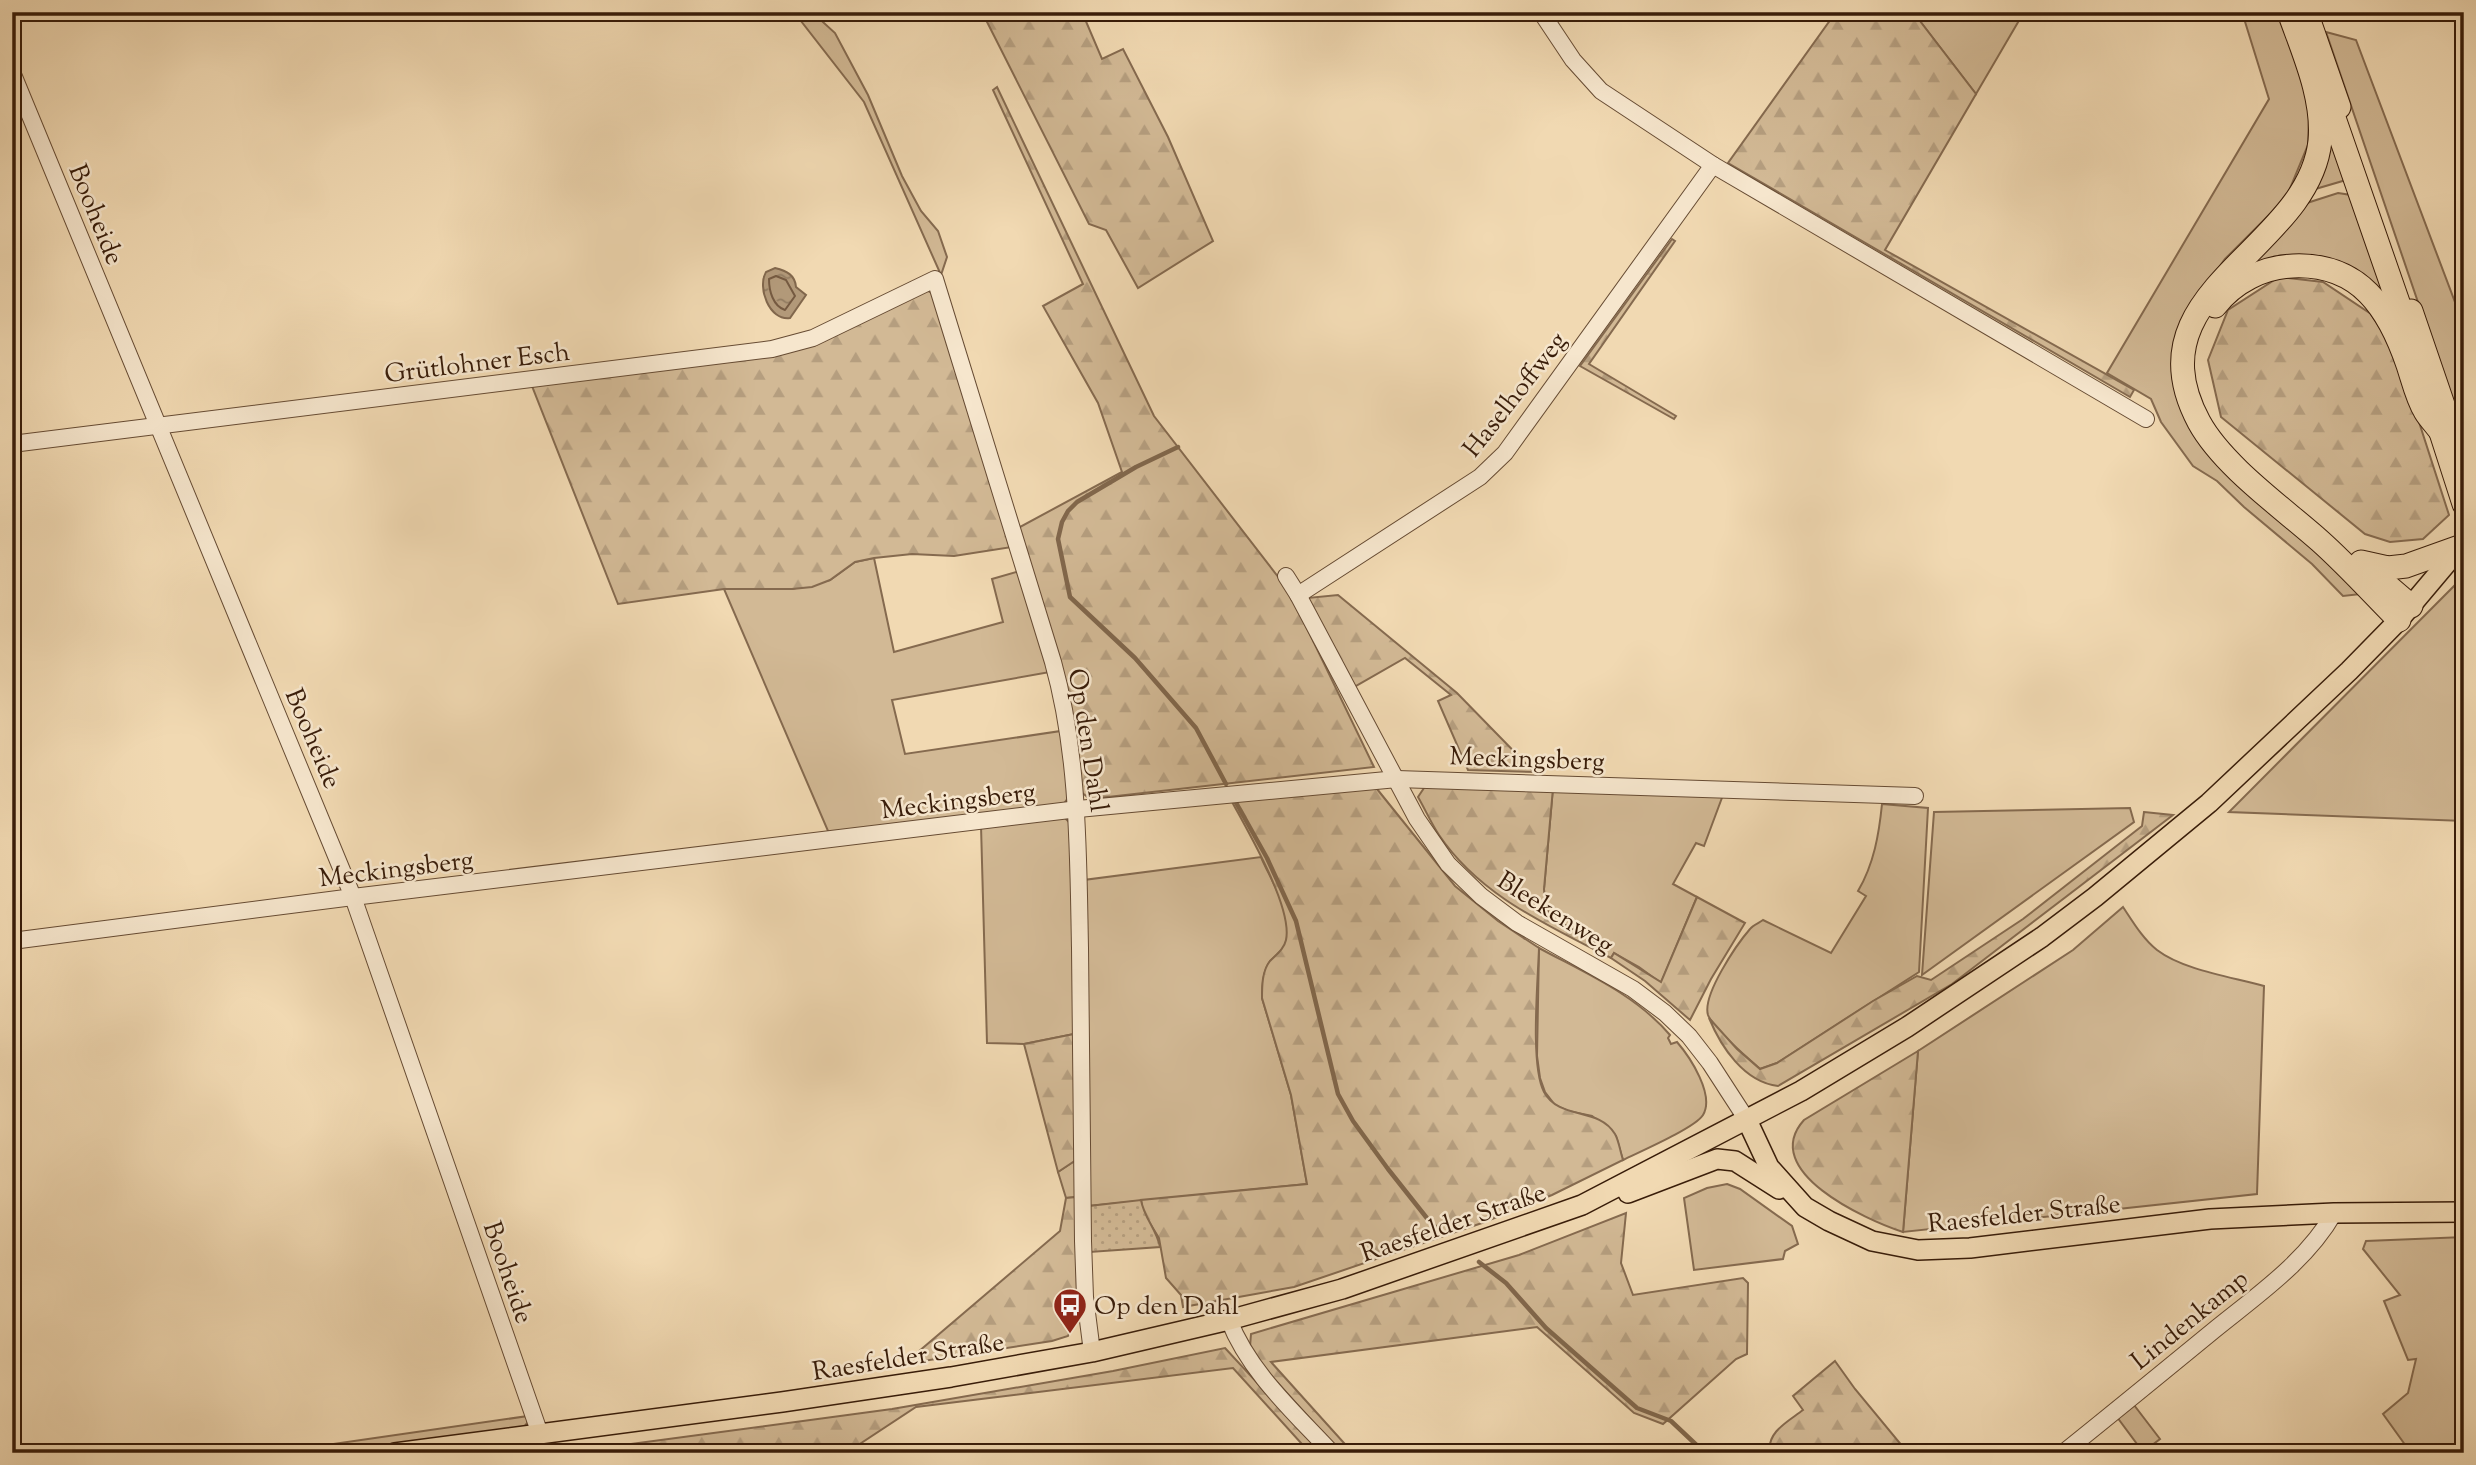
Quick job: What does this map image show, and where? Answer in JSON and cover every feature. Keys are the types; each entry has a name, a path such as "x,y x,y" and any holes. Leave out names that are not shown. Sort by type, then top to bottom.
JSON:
{"highway":[{"path":"2289,12 2318,107 2320,141 2315,165 2293,207 2216,285 2199,309 2187,340 2184,364 2186,384 2199,422 2226,456 2323,544 2405,613"},
{"path":"2296,12 2453,451"},
{"path":"2306,12 2453,451 2464,504"},
{"path":"2405,613 2361,562 2241,460 2209,421 2199,396 2195,363 2197,343 2209,314 2224,295 2250,277 2276,266 2318,267 2357,282 2373,296 2389,318 2401,343 2424,410 2453,451"},
{"path":"2361,562 2388,568 2406,566 2463,544"}],"main road":[{"path":"1747,1120 1801,1091 1939,1007 2032,944 2095,897 2209,803 2349,671 2405,613 2463,544"},
{"name":"Raesfelder Straße","path":"395,1453 951,1377 1092,1352 1229,1320 1342,1289 1582,1205 1747,1120 1769,1167 1797,1201 1813,1213 1853,1233 1893,1246 1918,1250 1970,1248 2210,1219 2334,1213 2464,1212"},
{"path":"1582,1205 1646,1187 1717,1158 1735,1161 1797,1201"}],"street":[{"path":"1541,12 1573,60 1601,91 1713,165 2146,418"},
{"name":"Booheide","path":"12,72 353,897 540,1434"},
{"name":"Haselhoffweg","path":"1298,594 1480,477 1505,453 1713,165"},
{"name":"Grütlohner Esch","path":"12,444 772,349 813,338 935,279"},
{"name":"Op den Dahl","path":"935,279 1059,682 1078,809 1084,1269 1092,1352"},
{"name":"Bleekenweg","path":"1286,576 1431,842 1464,881 1517,923 1633,989 1665,1013 1689,1036 1710,1063 1747,1120"},
{"name":"Meckingsberg","path":"12,941 1078,809 1397,779 1915,796"},
{"name":"Lindenkamp","path":"2063,1453 2266,1288 2318,1239 2334,1213"},
{"path":"1229,1320 1245,1353 1273,1389 1332,1453"}],"green space":[{"path":"794,12 812,12 835,33 868,95 902,176 921,211 938,231 947,257 941,275 864,102"},
{"path":"982,12 1082,12 1102,59 1123,49 1168,137 1213,241 1138,288 1106,230 1089,224"},
{"path":"1836,12 1913,12 1976,94 1885,250 2134,390 2130,397 1728,163"},
{"path":"1913,12 2024,12 1976,94"},
{"path":"2242,12 2284,12 2310,88 2308,145 2286,198 2225,259 2200,294 2182,398 2361,594 2343,596 2312,564 2217,481 2193,466 2161,422 2151,399 2107,373 2269,99"},
{"path":"2326,32 2356,40 2464,326 2464,421 2453,405"},
{"path":"997,87 1154,416 1289,591 1374,767 1090,799 1081,792 1018,528 1122,472 1098,403 1043,306 1083,284 993,90"},
{"path":"2327,125 2346,180 2312,190"},
{"path":"2338,193 2351,195 2389,304 2350,270 2231,280 2307,203"},
{"path":"1672,239 1675,241 1589,364 1676,416 1674,419 1580,366"},
{"path":"2279,277 2323,282 2371,314 2398,357 2449,515 2423,539 2390,542 2365,534 2221,417 2208,360 2228,310"},
{"path":"925,289 933,294 1012,547 954,556 912,554 874,558 855,562 830,580 812,587 724,589 618,604 532,386 774,355"},
{"path":"874,558 894,652 1003,622 992,579 1020,571 1050,672 892,700 905,754 1061,731 1070,795 1063,805 831,838 724,589 792,589 830,580 855,562"},
{"path":"2464,576 2464,821 2229,812"},
{"path":"1338,595 1457,693 1534,772 1468,770 1438,701 1451,695 1405,658 1354,687 1307,598"},
{"path":"1373,784 1455,886 1498,921 1539,948 1536,1043 1537,1063 1544,1092 1559,1107 1608,1125 1615,1134 1623,1160 1552,1195 1482,1223 1294,1287 1183,1307 1181,1295 1166,1278 1159,1238 1143,1212 1141,1200 1307,1184 1291,1095 1262,998 1265,969 1286,940 1283,908 1267,869 1231,800"},
{"path":"1426,785 1553,788 1544,889 1545,907 1552,918 1603,946 1601,953 1512,904 1472,874 1439,835 1418,797"},
{"path":"1553,788 1723,795 1704,846 1696,843 1673,884 1697,897 1661,983 1614,953 1611,958 1601,953 1603,946 1552,918 1545,907 1544,889"},
{"path":"1882,804 1928,808 1919,972 1777,1063 1760,1069 1711,1021 1708,1006 1715,983 1744,936 1763,920 1831,953 1866,896 1858,891 1875,849"},
{"path":"2130,808 2134,822 1922,975 1934,812"},
{"path":"2144,812 2173,815 1952,984 1778,1086 1755,1078 1744,1070 1727,1051 1714,1029 1709,1018 1737,1049 1760,1069 1777,1063 1917,976 1931,980 2023,919 2142,826"},
{"path":"1063,816 1071,824 1074,1034 1024,1044 987,1043 981,826"},
{"path":"1261,857 1281,900 1288,934 1285,945 1266,969 1262,998 1291,1095 1307,1184 1089,1206 1084,880"},
{"path":"1697,897 1745,923 1690,1020 1645,981 1611,958 1614,953 1661,982"},
{"path":"2123,907 2147,941 2168,957 2194,968 2264,986 2257,1194 1903,1232 1918,1051 2073,950"},
{"path":"1539,948 1625,996 1670,1035 1668,1038 1671,1044 1677,1042 1694,1066 1706,1097 1706,1107 1698,1120 1623,1160 1616,1136 1592,1116 1555,1105 1545,1092 1537,1056"},
{"path":"1074,1034 1076,1160 1058,1172 1024,1044"},
{"path":"1918,1051 1903,1232 1865,1217 1822,1191 1805,1175 1795,1157 1794,1139 1804,1120"},
{"path":"1076,1160 1076,1197 1066,1198 1058,1172"},
{"path":"1727,1184 1740,1189 1792,1226 1798,1244 1785,1251 1783,1259 1694,1270 1684,1198 1707,1188"},
{"path":"1076,1197 1077,1295 1072,1303 1073,1313 1077,1316 1068,1336 1052,1341 904,1364 1060,1231 1066,1198"},
{"path":"1141,1200 1160,1247 1090,1252 1089,1206"},
{"path":"1626,1213 1621,1263 1633,1295 1743,1278 1748,1283 1747,1354 1736,1359 1663,1424 1634,1413 1537,1327 1271,1362 1353,1453 1341,1453 1267,1371 1250,1347 1251,1334 1519,1255"},
{"path":"2464,1237 2464,1453 2411,1453 2383,1414 2408,1393 2416,1359 2408,1360 2384,1301 2400,1295 2363,1249 2366,1241"},
{"path":"1225,1348 1322,1453 1310,1453 1233,1368 916,1407 846,1453 571,1452 892,1409 1113,1371"},
{"path":"1835,1361 1908,1453 1770,1453 1775,1433 1803,1410 1793,1396"},
{"path":"2134,1405 2160,1439 2143,1452 2117,1417"},
{"path":"528,1416 523,1428 352,1453 271,1453"}],"water":[{"path":"775,268 790,274 796,287 806,295 790,318 776,314 764,294 766,272"}],"waterway":[{"path":"1178,447 1136,467 1077,502 1062,522 1058,539 1070,597 1135,658 1196,728 1226,784"},
{"path":"1234,799 1267,858 1296,921 1338,1094 1353,1121 1388,1169 1439,1230"},
{"path":"1479,1262 1506,1283 1546,1328 1637,1408 1671,1421 1705,1453"}],"place":[{"name":"Op den Dahl","path":"1070,1335"}]}
